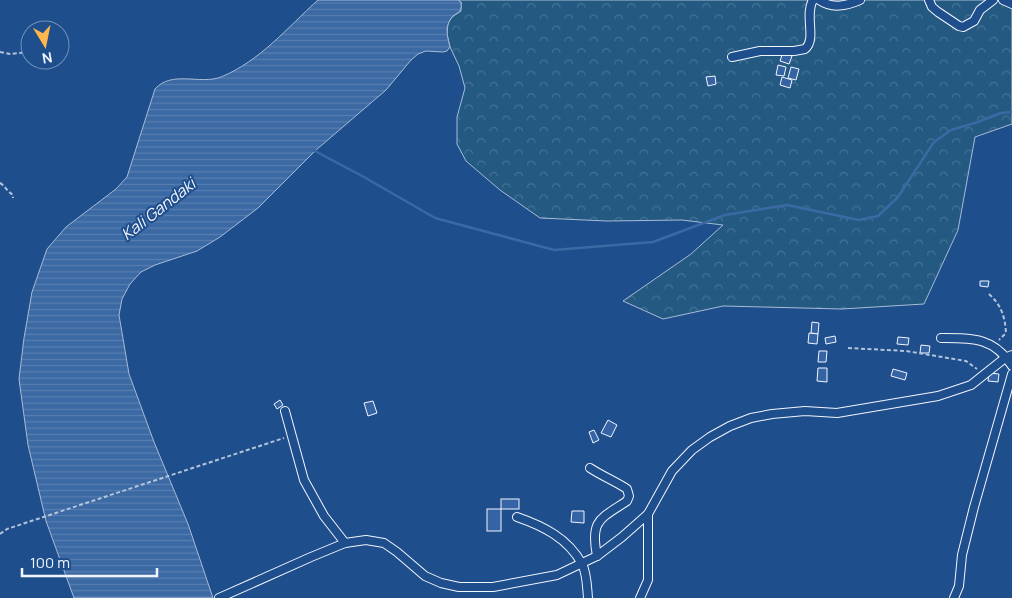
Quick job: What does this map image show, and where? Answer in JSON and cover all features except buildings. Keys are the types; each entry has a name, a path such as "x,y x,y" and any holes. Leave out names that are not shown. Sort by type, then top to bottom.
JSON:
{"street":[{"path":"732,57 760,51 794,51 805,49 810,40 809,11 813,0"},
{"path":"819,0 828,5 838,6 860,0"},
{"path":"929,0 932,7 938,12 963,27 974,21 980,10 993,0"},
{"path":"1004,0 1012,4"},
{"path":"941,338 981,340 993,345 1009,357 1012,366"},
{"path":"218,598 345,543 366,540 384,543 425,576 441,583 459,587 493,587 557,575 597,556 648,514 672,471 692,450 730,426 750,418 772,414 837,413 938,396 971,385 1009,357"},
{"path":"954,598 959,586 962,555 974,507 1012,374"},
{"path":"285,411 304,480 324,516 345,543"},
{"path":"590,468 627,489 629,496 627,501 607,513 597,523 594,542 597,556"},
{"path":"640,598 648,580 648,514"},
{"path":"517,517 551,531 567,545 583,564 588,598"}],"path":[{"path":"0,52 20,53"},
{"path":"0,183 3,184 6,191 13,195 13,198"},
{"path":"989,294 1003,313 1006,329 1004,335 993,345"},
{"path":"848,348 906,351 966,360 983,375"},
{"path":"0,534 7,529 275,442"}],"green space":[{"path":"458,0 1012,0 1012,124 975,137 958,230 924,304 842,309 723,306 663,319 623,301 691,254 723,225 682,220 607,221 540,218 500,190 466,161 457,144 457,117 465,88 447,34 448,23 452,17 461,11 461,2"}],"water":[{"name":"Kali Gandaki","path":"318,0 458,0 461,2 461,9 453,16 447,28 450,47 447,51 426,51 418,54 386,90 316,150 258,208 220,237 197,251 155,265 141,272 130,284 122,299 119,315 129,374 154,442 188,524 213,598 74,598 46,521 28,445 19,379 32,292 47,249 66,227 116,189 127,177 155,89 162,83 170,80 213,79 235,70 261,53"}],"waterway":[{"path":"313,150 435,218 554,250 653,242 725,215 787,205 859,220 878,216 898,197 934,142 951,130 1001,113 1012,112"}]}
